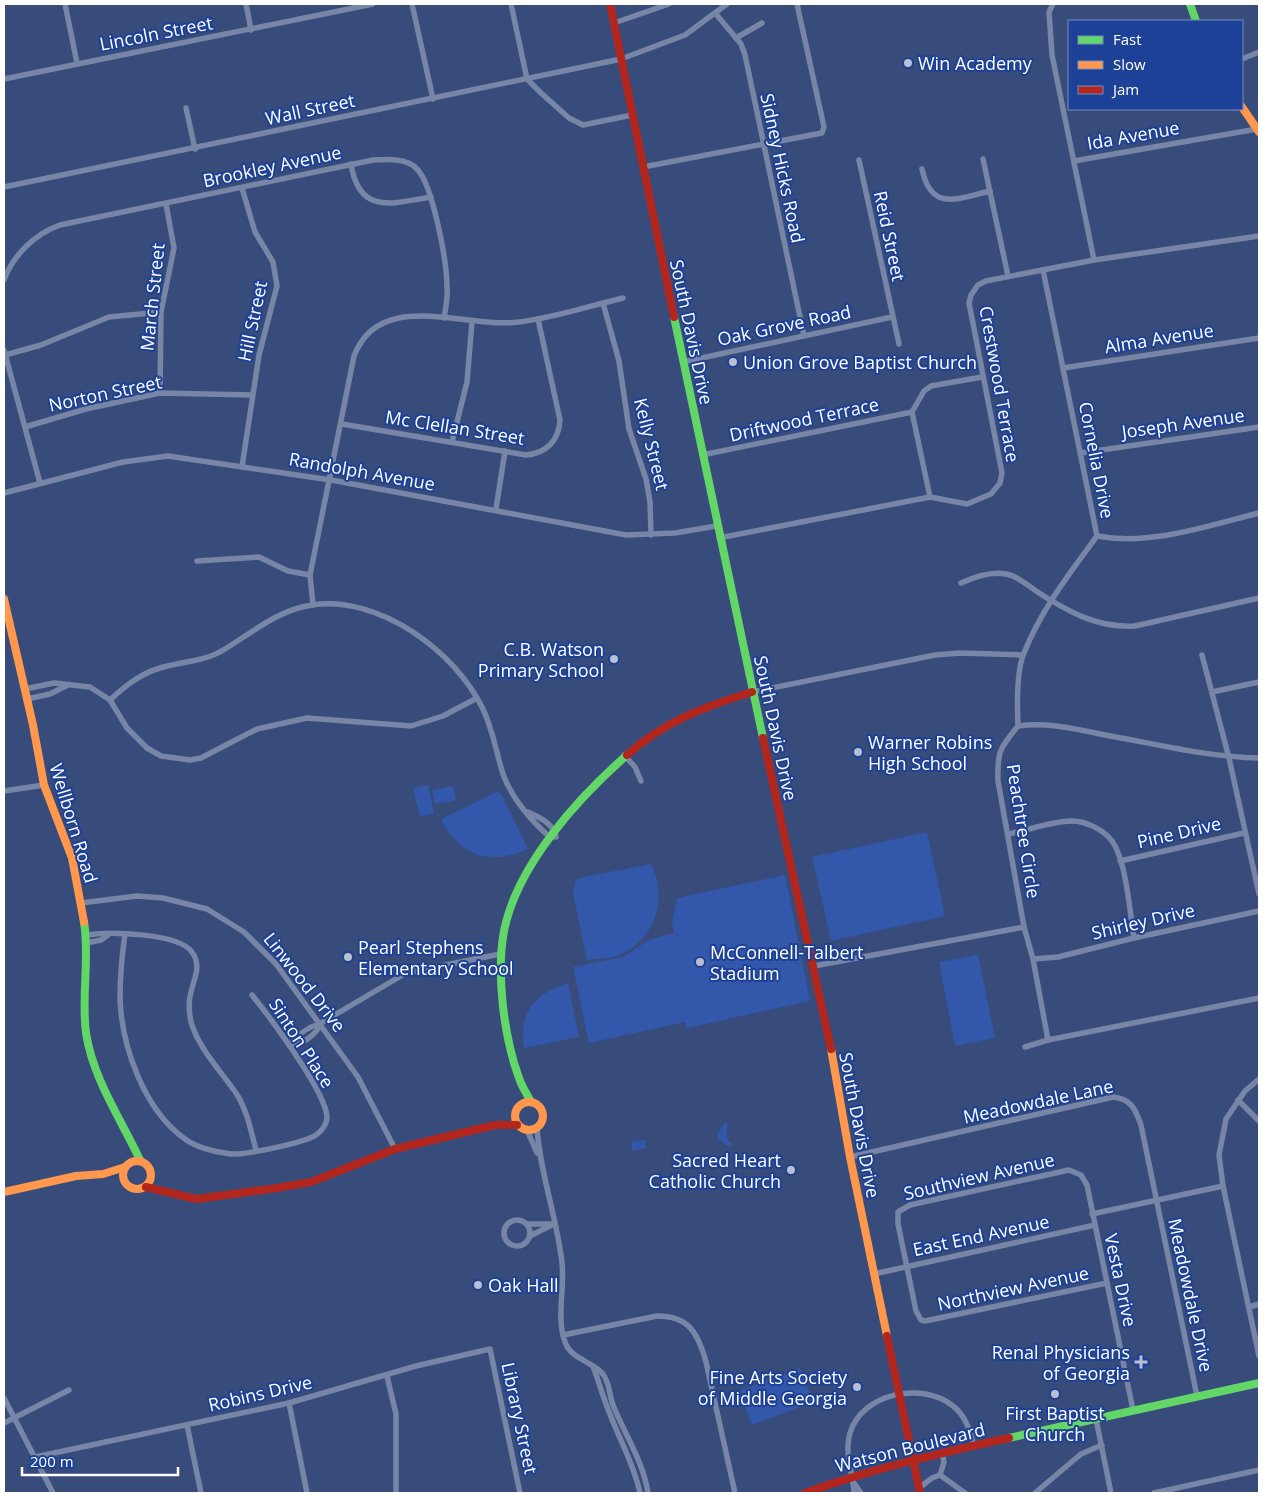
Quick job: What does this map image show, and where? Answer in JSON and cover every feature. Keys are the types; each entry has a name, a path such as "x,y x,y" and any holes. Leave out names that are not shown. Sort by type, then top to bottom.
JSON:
{"street":[{"path":"65,4 77,63"},
{"path":"246,4 251,30"},
{"name":"Lincoln Street","path":"4,79 373,4"},
{"path":"412,4 433,99"},
{"path":"511,4 527,79 569,118 578,124 596,124 632,114"},
{"name":"South Davis Drive","path":"610,4 716,526 814,966 850,1157 920,1490"},
{"path":"614,23 669,4"},
{"name":"Wall Street","path":"4,187 621,59 685,35 716,14 727,4"},
{"path":"643,167 819,134 824,130 797,4"},
{"path":"1053,4 1049,12 1052,55 1094,260"},
{"path":"1190,4 1196,20"},
{"name":"Sidney Hicks Road","path":"716,14 736,38 745,55 762,145 804,336"},
{"path":"736,38 762,23"},
{"path":"1243,59 1259,52"},
{"path":"186,108 194,148"},
{"path":"1243,108 1258,131"},
{"name":"Ida Avenue","path":"1074,161 1258,131"},
{"name":"Brookley Avenue","path":"4,280 11,265 21,252 39,235 52,228 381,159 411,164 422,175 431,197 446,270 447,293 444,318"},
{"path":"983,159 1008,276"},
{"name":"Reid Street","path":"859,160 899,344"},
{"path":"352,164 352,172 362,191 373,202 388,204 431,197"},
{"path":"922,169 928,190 941,199 955,199 990,192"},
{"name":"Hill Street","path":"242,188 255,232 273,262 277,274 277,286 266,325 252,395 242,467"},
{"name":"March Street","path":"160,393 161,312 174,248 166,204"},
{"name":"Crestwood Terrace","path":"719,538 930,497 967,504 987,497 1000,483 1002,473 969,302 971,295 978,285 986,281 1008,276 1094,260 1259,236"},
{"name":"Cornelia Drive","path":"1018,726 1018,692 1023,655 1050,600 1097,536 1043,270"},
{"path":"313,605 310,576 331,480 354,356 363,338 375,328 396,317 444,318 498,324 538,319 623,298"},
{"name":"Kelly Street","path":"602,303 619,362 629,429 646,479 650,502 651,535"},
{"path":"40,483 4,352 41,345 108,317 161,312"},
{"name":"Oak Grove Road","path":"683,362 892,318"},
{"name":"Mc Clellan Street","path":"342,424 505,451 535,454 550,446 559,430 559,407 538,319"},
{"path":"452,442 466,382 472,322"},
{"name":"Alma Avenue","path":"1063,368 1259,338"},
{"path":"930,497 912,412 924,391 932,386 982,377"},
{"name":"Norton Street","path":"25,427 86,409 160,393 252,395"},
{"name":"Driftwood Terrace","path":"702,455 912,412"},
{"name":"Joseph Avenue","path":"1081,453 1259,427"},
{"path":"496,509 505,451"},
{"name":"Randolph Avenue","path":"4,493 150,457 176,457 331,480 496,509 626,535 675,534 716,526"},
{"path":"1097,536 1115,540 1159,537 1259,513"},
{"path":"197,561 259,557 278,568 310,576"},
{"path":"961,583 975,576 989,574 1012,576 1074,614 1099,624 1125,627 1209,611 1259,598"},
{"name":"Wellborn Road","path":"4,599 28,699 44,784 72,858 81,903 86,939 84,1016 90,1054 100,1082 130,1141 132,1163"},
{"path":"110,700 133,680 147,673 209,657 223,651 276,616 313,605 338,605 363,610 407,628 430,643 456,667 478,698 491,727 504,776 534,823 550,837"},
{"path":"495,1124 514,1113 521,1104 522,1085 502,992 500,954 513,898 525,874 555,830 624,755 655,731 687,714 752,692 935,655 960,652 1023,655"},
{"path":"1202,655 1229,758 1244,833 1259,894"},
{"path":"1212,692 1259,682"},
{"path":"25,689 54,683 66,686 90,687 110,700 127,728 147,748 161,756 190,760 201,758 257,729 307,718 410,726 443,716 478,698"},
{"path":"28,699 50,694 66,686"},
{"path":"1018,726 1034,724 1067,727 1229,758 1259,758"},
{"name":"Peachtree Circle","path":"1018,726 1001,748 997,758 998,781 1009,834 1024,927 1033,959 1048,1040"},
{"path":"624,755 635,767 641,781"},
{"path":"4,791 44,784"},
{"path":"528,812 540,816 555,830"},
{"path":"1009,834 1063,822 1080,822 1105,834 1112,841 1120,860 1134,938"},
{"name":"Pine Drive","path":"1120,860 1244,833"},
{"name":"Linwood Drive","path":"81,903 137,896 163,898 207,909 257,943 321,1023 358,1076 395,1149"},
{"name":"Shirley Drive","path":"1033,959 1058,957 1134,938 1259,911"},
{"path":"814,966 1024,927"},
{"name":"Sinton Place","path":"125,934 120,998 123,1022 134,1065 154,1105 170,1127 186,1140 216,1152 234,1154 307,1140 322,1130 326,1122 324,1106 290,1046 252,995"},
{"path":"86,939 102,940 108,935 142,935 184,945 192,952 198,964 190,993 189,1012 193,1029 214,1064 236,1094 250,1128 256,1150"},
{"path":"290,1046 293,1040 312,1026 321,1023 406,973 500,954"},
{"path":"1025,1047 1048,1040 1259,998"},
{"path":"1259,1079 1238,1100 1226,1120 1219,1155 1223,1186 1259,1356"},
{"path":"522,1085 531,1102"},
{"name":"Meadowdale Lane","path":"850,1157 1113,1097 1124,1098 1136,1109 1156,1200"},
{"path":"1238,1100 1259,1121"},
{"path":"521,1104 531,1102 539,1105 543,1113 542,1121 537,1128 539,1158 562,1265 563,1335 566,1344 573,1353 601,1371 607,1381 613,1404 644,1473 648,1493"},
{"path":"514,1113 517,1124"},
{"path":"103,1174 124,1180 133,1189 146,1186 196,1200 311,1182 395,1149 495,1124 517,1124 527,1130 539,1158"},
{"path":"527,1130 537,1128"},
{"path":"4,1192 76,1176 103,1174 132,1163 150,1168 152,1177 168,1191"},
{"path":"124,1180 132,1163"},
{"name":"Southview Avenue","path":"907,1266 897,1217 900,1209 910,1204 1069,1170 1081,1175 1084,1180 1092,1214"},
{"path":"146,1186 152,1177"},
{"path":"1092,1214 1223,1186"},
{"name":"Meadowdale Drive","path":"1156,1200 1197,1396"},
{"name":"Vesta Drive","path":"1092,1214 1133,1410"},
{"path":"522,1220 528,1224 554,1224 530,1236 526,1242 520,1245 509,1243 506,1238 506,1227 509,1222 522,1220"},
{"path":"528,1224 530,1236"},
{"name":"East End Avenue","path":"874,1274 1095,1226"},
{"name":"Northview Avenue","path":"907,1266 916,1311 921,1320 925,1321 1107,1283"},
{"path":"1249,1307 1259,1304"},
{"path":"563,1335 656,1316 670,1316 680,1319 691,1328 702,1347 735,1493"},
{"name":"Robins Drive","path":"35,1457 289,1403 416,1366 490,1349"},
{"name":"Library Street","path":"490,1349 520,1493"},
{"path":"593,1366 602,1386 610,1415 633,1464 640,1493"},
{"path":"387,1376 396,1414 396,1493"},
{"name":"Watson Boulevard","path":"805,1493 913,1459 1259,1383"},
{"path":"4,1423 69,1390"},
{"path":"854,1493 848,1449 850,1434 855,1423 866,1410 881,1400 900,1394 924,1393 942,1399 954,1406 969,1428 974,1446"},
{"path":"4,1398 53,1493"},
{"path":"289,1403 307,1493"},
{"path":"1096,1419 1111,1493"},
{"path":"186,1425 201,1493"},
{"path":"1035,1493 1082,1454 1102,1445"},
{"path":"940,1475 944,1462 942,1453"},
{"path":"1154,1493 1259,1470"},
{"path":"920,1490 932,1478 940,1475"},
{"path":"940,1475 965,1493"},
{"path":"853,1479 861,1493"}],"shaded area":[{"path":"428,785 434,813 420,817 413,788"},
{"path":"453,786 456,800 435,804 432,790"},
{"path":"497,792 501,794 528,849 501,857 478,855 467,850 457,842 441,819"},
{"path":"927,832 945,916 831,941 812,857"},
{"path":"651,864 656,878 658,906 648,931 628,951 614,957 587,960 573,893 576,880"},
{"name":"McConnell-Talbert Stadium","path":"785,875 810,1001 687,1028 685,1022 589,1043 573,967 623,957 649,940 674,933 672,922 677,898"},
{"path":"978,955 995,1038 955,1046 939,962"},
{"path":"568,983 579,1037 524,1048 524,1024 531,1006 546,992"},
{"path":"725,1122 728,1125 726,1129 728,1141 732,1144 730,1147 719,1140 718,1133"},
{"path":"645,1140 646,1148 632,1151 631,1142"},
{"path":"800,1368 813,1402 752,1425 739,1391"}],"traffic: fast":[{"path":"1190,4 1196,20"},
{"path":"674,317 763,738"},
{"path":"531,1102 519,1078 509,1044 501,986 504,931 511,906 522,882 552,834 589,791 627,755"},
{"path":"84,922 86,936 84,1005 86,1033 101,1083 140,1160"},
{"path":"1009,1438 1259,1383"}],"traffic: slow":[{"path":"1243,108 1259,132"},
{"path":"4,599 33,725 44,785 72,858 84,922"},
{"path":"831,1049 850,1157 887,1336"},
{"path":"529,1102 539,1106 543,1116 539,1126 529,1130 519,1126 515,1116 519,1106 529,1102"},
{"path":"137,1161 147,1165 151,1175 147,1185 137,1189 127,1185 123,1175 127,1165 137,1161"},
{"path":"4,1192 76,1176 103,1174 125,1167"}],"traffic: jam":[{"path":"610,4 674,317"},
{"path":"627,755 641,743 670,724 702,709 752,692"},
{"path":"763,738 831,1049"},
{"path":"146,1187 196,1199 277,1188 311,1182 395,1149 495,1125 517,1125"},
{"path":"887,1336 920,1493"},
{"path":"805,1493 855,1476 906,1462 1009,1438"}],"place":[{"name":"Win Academy","path":"908,63"},
{"name":"Union Grove Baptist Church","path":"733,362"},
{"name":"C.B. Watson Primary School","path":"614,659"},
{"name":"Warner Robins High School","path":"858,752"},
{"name":"Pearl Stephens Elementary School","path":"348,957"},
{"name":"McConnell-Talbert Stadium","path":"700,962"},
{"name":"Sacred Heart Catholic Church","path":"791,1170"},
{"name":"Oak Hall","path":"478,1285"},
{"name":"Renal Physicians of Georgia","path":"1141,1362"},
{"name":"Fine Arts Society of Middle Georgia","path":"857,1387"},
{"name":"First Baptist Church","path":"1055,1394"}]}
